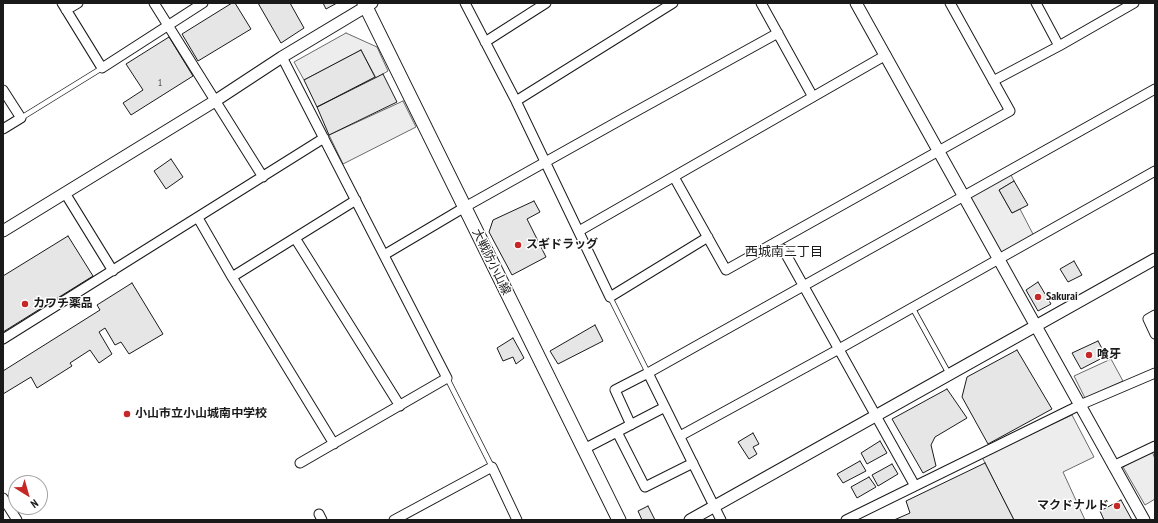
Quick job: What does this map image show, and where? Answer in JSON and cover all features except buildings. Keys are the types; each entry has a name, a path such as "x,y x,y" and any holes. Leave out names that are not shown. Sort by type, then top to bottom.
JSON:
{"main road":[{"name":"大戦防小山線","path":"368,4 465,208 618,520"}],"street":[{"path":"78,3 64,7 102,68 204,3"},
{"path":"154,3 263,177"},
{"path":"465,3 516,102 610,297 708,238"},
{"path":"485,42 546,3"},
{"path":"761,3 813,96"},
{"path":"856,3 1144,520"},
{"path":"674,177 726,270 1010,111 950,3"},
{"path":"1036,3 1059,46"},
{"path":"993,81 1059,46 1134,3"},
{"path":"3,232 215,101 282,57 368,4"},
{"path":"516,102 666,5"},
{"path":"384,255 624,118 778,33"},
{"path":"579,231 813,96 886,56"},
{"path":"282,57 447,378 300,464"},
{"path":"631,425 615,390 1155,89"},
{"path":"3,90 21,118 3,129"},
{"path":"3,339 324,138"},
{"path":"680,436 839,349 1155,171"},
{"path":"65,193 113,271"},
{"path":"232,277 356,200"},
{"path":"198,218 232,277 334,444"},
{"path":"295,238 400,406"},
{"path":"783,250 915,486"},
{"path":"690,520 1155,259"},
{"path":"1155,315 1148,319 1155,334"},
{"path":"648,372 721,520"},
{"path":"846,520 860,517 915,486 1080,405 1155,373"},
{"path":"584,449 665,407"},
{"path":"617,432 645,487 693,463"},
{"path":"1113,466 1155,446"},
{"path":"394,520 492,467 517,520"},
{"path":"3,498 17,520"}],"lane":[{"path":"21,118 102,68"},
{"path":"610,297 648,372"},
{"path":"912,308 950,375"},
{"path":"447,378 492,467"}],"shaded area":[{"path":"346,33 377,47 388,71 376,78 361,50 304,80 294,62"},
{"path":"403,101 416,127 343,164 329,135"},
{"path":"1009,171 1014,181 999,190 1012,213 1020,209 1035,238 998,259 964,196"},
{"path":"1111,359 1123,381 1085,398 1074,376"},
{"path":"1072,415 1094,457 1063,472 1085,520 1014,520 982,457"},
{"path":"1152,451 1155,459 1155,499 1145,505 1123,467"}],"place":[{"name":"スギドラッグ","path":"518,245"},
{"name":"Sakurai","path":"1038,297"},
{"name":"カワチ薬品","path":"25,304"},
{"name":"喰牙","path":"1089,355"},
{"name":"小山市立小山城南中学校","path":"127,414"},
{"name":"マクドナルド","path":"1117,506"}],"district":[{"name":"西城南三丁目","path":"784,252"}]}
